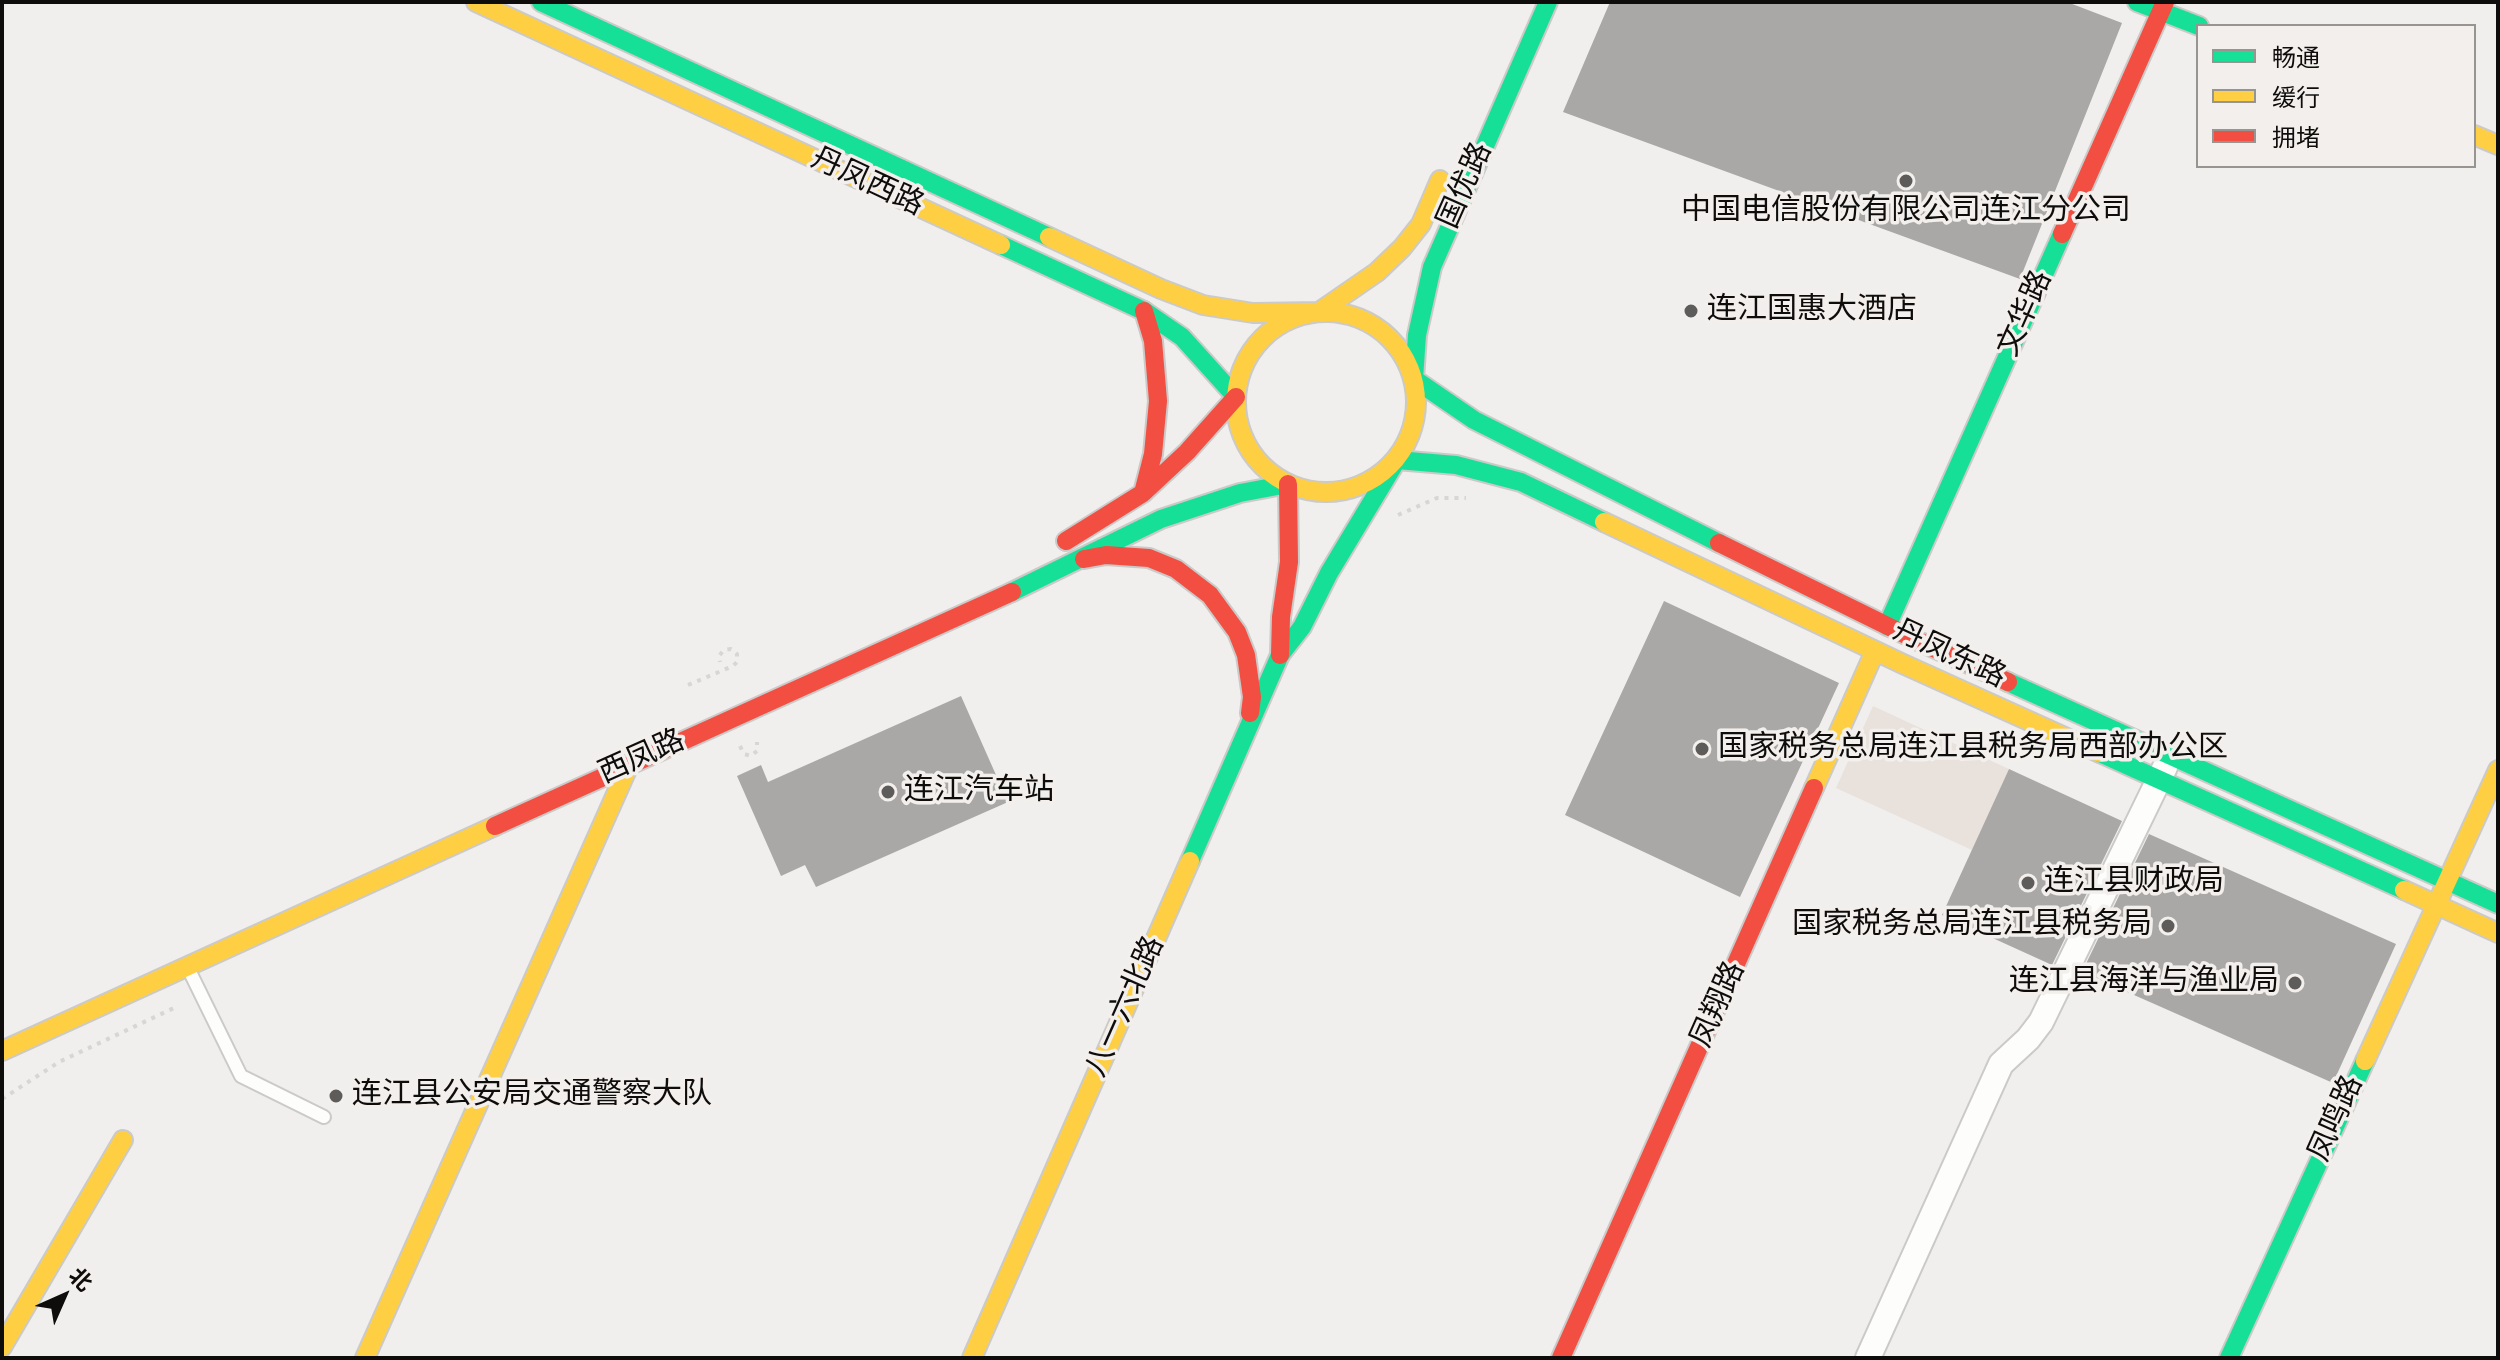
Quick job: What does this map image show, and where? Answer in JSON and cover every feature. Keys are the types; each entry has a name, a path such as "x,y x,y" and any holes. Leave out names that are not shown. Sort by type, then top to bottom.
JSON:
{"main road":[{"name":"丹凤西路","path":"476,2 1144,311 1182,337 1236,397"},
{"name":"丹凤西路","path":"541,2 1161,289 1203,305 1253,313 1319,312"},
{"name":"国优路","path":"1414,379 1417,335 1432,267 1548,2"},
{"path":"2137,2 2163,6 2196,24"},
{"name":"文华路","path":"1887,626 2163,6"},
{"path":"2476,136 2498,145"},
{"name":"国优路","path":"1319,312 1377,272 1402,248 1421,224 1445,168"},
{"path":"1143,493 1153,454 1158,401 1153,341 1144,311"},
{"path":"1319,312 1344,313 1368,322 1389,336 1405,356 1414,379 1417,407 1411,435 1397,460 1379,476 1358,487 1335,492 1311,492 1288,484 1262,465 1244,439 1237,418 1236,397 1241,371 1253,348 1271,329 1294,317 1319,312"},
{"name":"丹凤东路","path":"1414,379 1474,420 1536,453 1887,626 2498,904"},
{"path":"1046,551 1096,525 1143,493 1187,452 1236,397"},
{"name":"丹凤东路","path":"1397,460 1456,465 1521,482 1875,651 2498,933"},
{"name":"八一六北路","path":"972,1358 1280,655 1302,627 1334,563 1397,460"},
{"name":"八一六北路","path":"1280,655 1281,617 1289,562 1288,484"},
{"name":"西凤路","path":"2,1051 1083,559 1185,509 1240,493 1288,484"},
{"path":"1083,559 1106,555 1149,558 1176,569 1210,595 1237,632 1246,655 1252,697 1247,732"},
{"name":"凤翔路","path":"1561,1358 1875,651"},
{"path":"365,1358 630,763"},
{"name":"凤鸣路","path":"2229,1358 2498,770"},
{"path":"2,1347 123,1140"}],"street":[{"path":"1868,1358 2001,1064 2041,1022 2171,754"}],"lane":[{"path":"188,967 241,1076 324,1117"}],"path":[{"path":"1394,518 1406,509 1437,498 1470,498"},
{"path":"688,685 733,666 737,662 737,654 731,649 724,650 720,653 720,662"},
{"path":"2,1099 59,1062 202,995"}],"shaded area":[{"path":"1873,706 2009,769 1972,850 1836,788"}],"building":[{"name":"中国电信股份有限公司连江分公司","path":"1610,2 2067,2 2122,23 2020,279 1563,112"},
{"name":"国家税务总局连江县税务局西部办公区","path":"1664,601 1839,683 1740,897 1565,815"},
{"name":"连江汽车站","path":"961,696 1008,802 816,887 805,865 781,876 737,776 761,765 768,782"},
{"name":"连江县财政局","path":"2009,769 2122,821 2052,965 1942,915"},
{"path":"2149,834 2396,944 2333,1083 2082,972"}],"traffic: fast":[{"path":"541,2 1049,237"},
{"path":"1414,379 1417,335 1432,267 1548,2"},
{"path":"2137,2 2196,25"},
{"path":"1887,626 2062,234"},
{"path":"1001,245 1144,311 1182,337 1236,397"},
{"path":"1414,379 1474,420 1719,543"},
{"path":"1190,861 1280,655 1302,627 1329,573 1397,460 1456,465 1521,482 1604,522"},
{"path":"1012,592 1161,519 1240,493 1288,484"},
{"path":"2008,682 2498,904"},
{"path":"2100,753 2404,890"},
{"path":"2229,1358 2365,1061"}],"traffic: slow":[{"path":"476,2 1001,245"},
{"path":"2476,136 2498,145"},
{"path":"1319,312 1377,272 1402,248 1421,224 1440,180"},
{"path":"1049,237 1203,305 1253,313 1319,312"},
{"path":"1326,312 1361,319 1390,338 1409,367 1416,402 1409,437 1390,466 1361,485 1326,492 1291,485 1262,466 1243,437 1236,402 1243,367 1262,338 1291,319 1326,312"},
{"path":"1604,522 1903,664 2100,753"},
{"path":"1814,788 1875,651"},
{"path":"365,1358 630,763"},
{"path":"2365,1061 2498,770"},
{"path":"2,1051 495,826"},
{"path":"972,1358 1190,861"},
{"path":"2404,890 2498,933"},
{"path":"2,1347 123,1140"}],"traffic: jam":[{"path":"2062,234 2165,2"},
{"path":"1143,493 1153,454 1158,401 1153,341 1144,311"},
{"path":"1066,541 1143,493 1187,452 1236,397"},
{"path":"1280,655 1281,617 1289,562 1288,484"},
{"path":"1719,543 2008,682"},
{"path":"1084,559 1106,555 1149,558 1176,569 1210,595 1237,632 1246,655 1252,697 1250,713"},
{"path":"495,826 1012,592"},
{"path":"1561,1358 1814,788"}],"place":[{"name":"中国电信股份有限公司连江分公司","path":"1906,181"},
{"name":"连江国惠大酒店","path":"1691,311"},
{"name":"国家税务总局连江县税务局西部办公区","path":"1702,749"},
{"name":"连江汽车站","path":"888,792"},
{"name":"连江县财政局","path":"2028,883"},
{"name":"国家税务总局连江县税务局","path":"2168,926"},
{"name":"连江县海洋与渔业局","path":"2295,983"},
{"name":"连江县公安局交通警察大队","path":"336,1096"}]}
